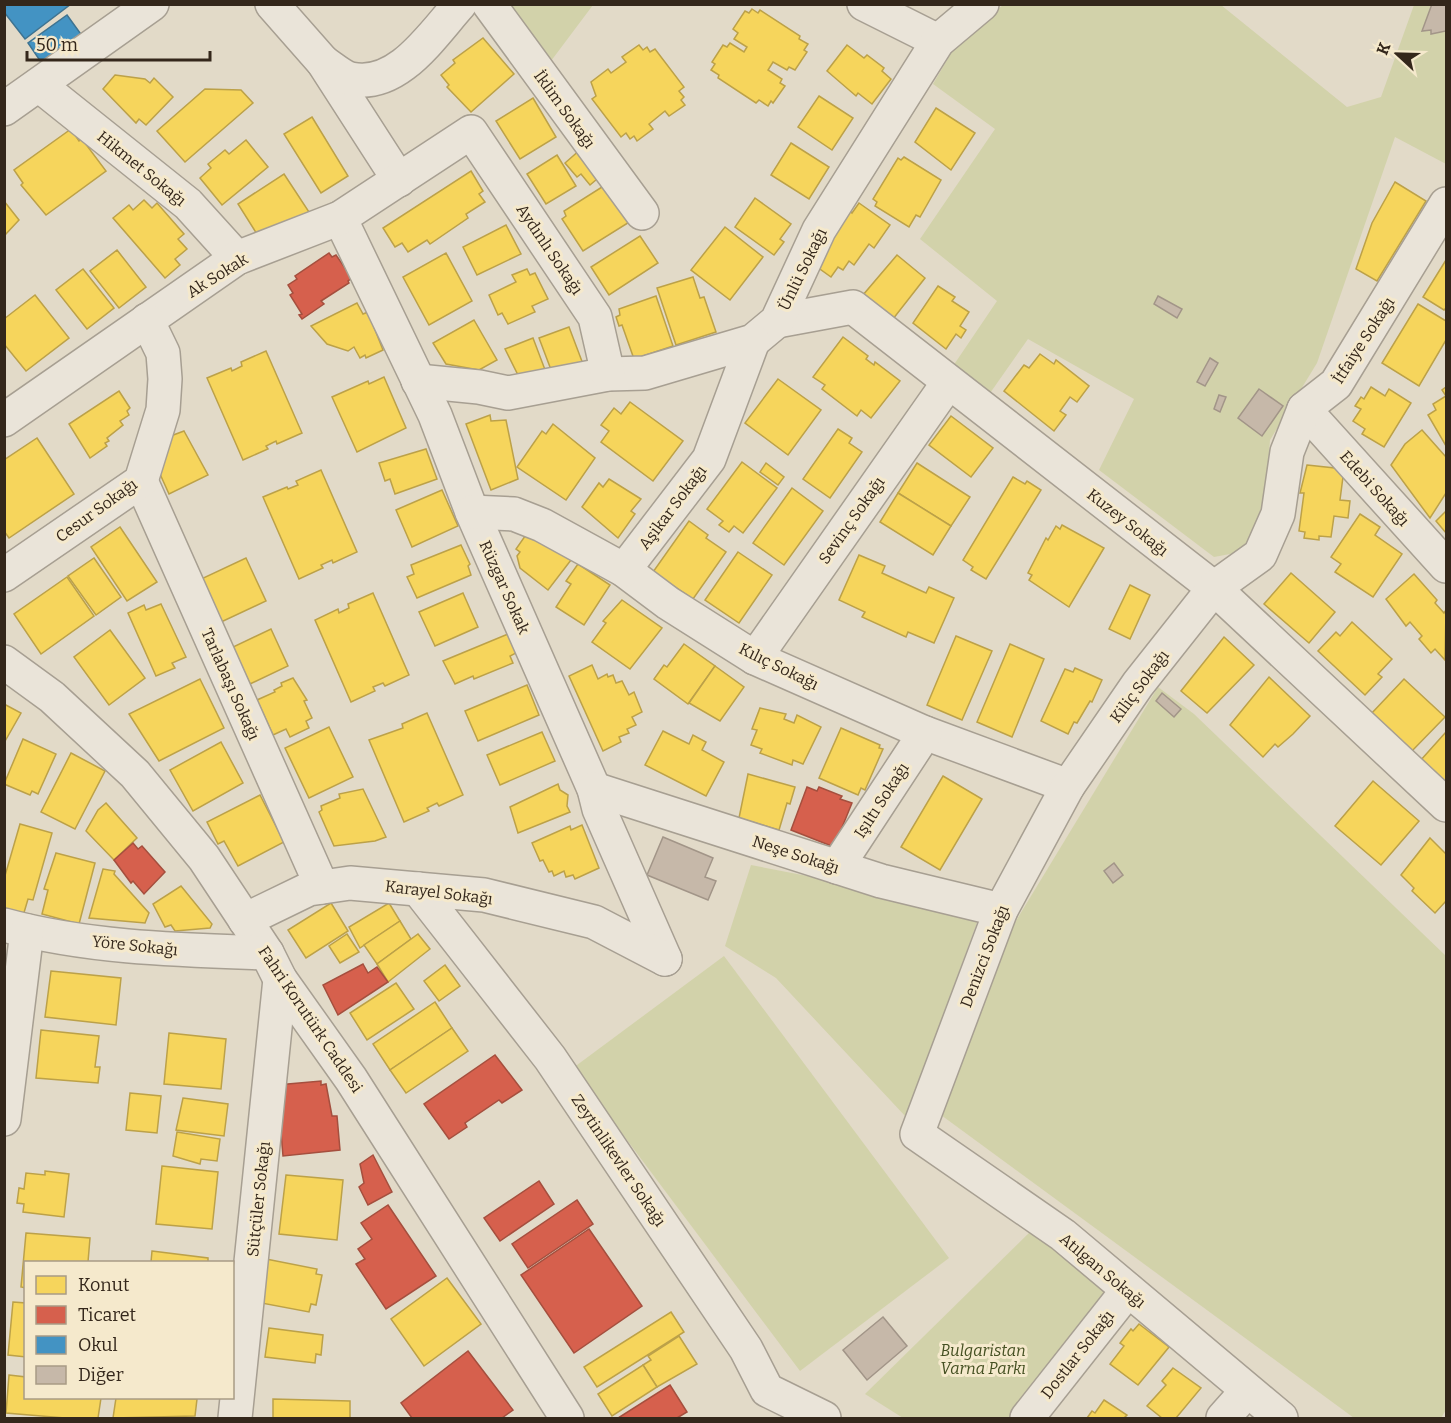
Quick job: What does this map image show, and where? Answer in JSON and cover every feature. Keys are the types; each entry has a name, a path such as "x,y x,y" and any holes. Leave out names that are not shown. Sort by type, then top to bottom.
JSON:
{"street":[{"path":"4,109 152,4"},
{"path":"272,4 323,62 399,180"},
{"path":"323,62 350,79 378,80 398,70 460,4"},
{"name":"İklim Sokağı","path":"489,4 642,213"},
{"path":"864,4 938,41"},
{"name":"Ünlü Sokağı","path":"765,331 819,231 938,41 982,4"},
{"name":"Hikmet Sokağı","path":"39,85 188,204 237,258"},
{"name":"Ak Sokak","path":"4,420 237,258 340,218 471,132"},
{"name":"Aydınlı Sokağı","path":"471,132 596,316 608,374"},
{"name":"İtfaiye Sokağı","path":"1304,409 1336,384 1446,204"},
{"name":"Rüzgar Sokak","path":"340,218 435,415 472,512 594,789 599,809 665,959"},
{"name":"Kuzey Sokağı","path":"765,331 854,307 948,383 1214,588 1446,805"},
{"name":"Cesur Sokağı","path":"4,575 141,481 163,410 165,380 163,353 147,320"},
{"path":"418,381 479,387 508,393 608,374 645,373 765,331"},
{"name":"Aşikar Sokağı","path":"624,570 709,459 765,331"},
{"name":"Sevinç Sokağı","path":"755,657 948,383"},
{"path":"1214,588 1260,555 1278,514 1287,452 1304,409"},
{"name":"Edebi Sokağı","path":"1304,409 1446,566"},
{"name":"Tarlabaşı Sokağı","path":"141,481 322,887"},
{"name":"Kılıç Sokağı","path":"472,512 514,514 542,525 624,570 668,603 755,657 925,733 1068,786"},
{"name":"Kiliç Sokağı","path":"1068,786 1138,684 1214,588"},
{"name":"Fahri Korutürk Caddesi","path":"4,662 52,696 135,774 204,858 351,1079 567,1419"},
{"name":"Işıltı Sokağı","path":"837,867 925,733"},
{"name":"Denizci Sokağı","path":"917,1134 1001,910 1068,786"},
{"name":"Neşe Sokağı","path":"594,789 881,881 1001,910"},
{"name":"Karayel Sokağı","path":"245,920 309,889 351,883 484,895 594,922 665,959"},
{"name":"Zeytinlikevler Sokağı","path":"418,889 550,1058 746,1349 764,1404 824,1419"},
{"path":"4,1119 16,928"},
{"name":"Yöre Sokağı","path":"16,928 274,966"},
{"name":"Sütçüler Sokağı","path":"235,1419 274,966"},
{"name":"Atılgan Sokağı","path":"917,1134 1063,1236 1281,1419"},
{"name":"Dostlar Sokağı","path":"1027,1419 1128,1290"},
{"path":"1223,1419 1247,1391"}],"green space":[{"path":"492,5 593,5 545,69"},
{"path":"1003,5 1221,5 1347,107 1381,97 1414,5 1446,5 1446,164 1395,137 1317,363 1270,440 1266,494 1246,551 1214,557 1099,470 1134,399 1028,339 988,396 951,369 997,301 920,239 995,129 933,84 957,43"},
{"path":"1158,687 1194,714 1446,956 1446,1410 1441,1418 1354,1418 941,1115 1014,924"},
{"path":"751,865 870,888 979,917 906,1117 776,978 725,946"},
{"path":"724,956 949,1258 800,1371 573,1068"},
{"name":"Bulgaristan Varna Parkı","path":"1035,1227 1113,1287 1014,1418 903,1418 865,1394"}],"building: Konut":[{"path":"752,9 758,13 760,10 800,36 799,39 808,44 804,50 807,52 795,70 789,67 787,70 773,62 768,70 782,79 780,83 785,86 773,103 771,101 768,106 759,100 756,103 718,78 719,75 711,70 715,64 712,62 723,45 727,47 730,43 744,52 747,47 734,39 738,33 733,29 745,11 749,13"},
{"path":"483,38 514,74 471,112 447,87 449,85 441,75 455,63 453,60"},
{"path":"639,45 643,50 647,47 650,52 655,49 684,87 679,91 684,97 681,100 685,105 669,116 665,111 649,124 653,129 637,141 634,136 630,139 626,133 621,137 592,99 596,96 591,82 608,69 611,73 626,62 622,57"},
{"path":"847,45 864,58 867,55 884,68 882,71 891,79 872,104 858,93 856,96 827,71"},
{"path":"115,75 145,79 150,83 154,78 173,97 146,125 139,119 136,123 103,89"},
{"path":"205,89 241,90 253,103 185,162 157,131"},
{"path":"819,96 853,118 832,150 798,127"},
{"path":"533,98 556,137 520,159 496,121"},
{"path":"936,108 975,133 951,170 915,142"},
{"path":"312,117 348,176 321,193 284,134"},
{"path":"71,129 79,141 82,139 106,171 46,215 21,185 23,183 14,170"},
{"path":"246,140 268,167 222,205 200,178 211,168 208,164 225,150 229,154"},
{"path":"791,143 829,167 809,199 771,175"},
{"path":"581,149 603,174 590,185 581,174 577,177 565,163"},
{"path":"557,155 576,186 546,204 527,174"},
{"path":"904,157 941,180 920,217 916,215 909,227 875,206 877,202 873,199 898,158 901,160"},
{"path":"471,171 483,191 479,194 485,202 466,214 468,218 430,244 427,240 408,252 402,243 395,247 383,228"},
{"path":"284,174 309,212 262,242 238,204"},
{"path":"1395,182 1426,201 1377,281 1356,269 1372,223"},
{"path":"607,186 631,221 583,251 562,219 566,216 564,211"},
{"path":"755,198 791,224 780,239 784,242 774,255 735,227"},
{"path":"144,200 152,208 157,203 184,234 178,239 187,249 175,259 180,265 165,278 113,218 129,205 133,210"},
{"path":"4,201 19,220 4,236"},
{"path":"859,203 890,225 874,248 869,244 854,265 849,261 843,270 838,267 831,277 813,264 850,211 852,213"},
{"path":"506,225 521,254 477,275 463,247"},
{"path":"725,227 763,257 730,300 691,270"},
{"path":"640,236 658,263 609,295 591,267"},
{"path":"117,250 146,287 119,308 90,271"},
{"path":"446,253 472,301 429,325 403,277"},
{"path":"897,255 925,278 893,319 863,295"},
{"path":"1446,260 1446,308 1444,310 1423,297"},
{"path":"83,269 114,308 87,329 56,290"},
{"path":"527,269 530,275 535,273 548,299 532,306 535,312 508,324 502,313 498,315 489,295 516,282 512,275"},
{"path":"693,277 700,298 704,297 716,332 676,345 657,288"},
{"path":"938,286 955,297 952,301 969,312 960,326 966,330 961,338 956,334 946,349 913,323"},
{"path":"35,295 69,338 26,371 4,344 4,319"},
{"path":"656,296 673,346 634,359 622,325 619,326 616,317 620,315 619,309"},
{"path":"357,303 363,314 368,312 383,350 366,358 365,355 360,358 354,347 348,351 327,344 311,326"},
{"path":"1418,304 1446,321 1446,340 1419,386 1382,363"},
{"path":"474,320 497,360 479,370 446,364 433,343"},
{"path":"569,327 583,364 553,375 539,338"},
{"path":"843,337 868,356 866,359 874,365 875,362 900,381 871,418 861,410 857,416 822,389 825,385 813,377"},
{"path":"533,338 547,375 523,385 505,349"},
{"path":"266,351 302,433 277,444 276,441 266,446 268,449 243,460 207,378 231,368 232,371 242,366 241,362"},
{"path":"1040,354 1054,364 1056,360 1089,386 1077,402 1070,397 1060,411 1066,415 1054,431 1004,391 1024,365 1029,368"},
{"path":"384,377 406,428 357,452 332,397 368,381 369,384"},
{"path":"778,379 821,410 788,455 745,423"},
{"path":"1371,387 1385,396 1389,389 1411,403 1384,447 1362,434 1365,429 1353,421 1361,409 1355,406 1361,397 1364,399"},
{"path":"119,391 130,408 127,411 129,415 120,421 123,425 107,438 109,441 105,443 107,446 90,458 69,424"},
{"path":"1446,396 1446,446 1428,415 1436,410 1433,404"},
{"path":"630,402 683,441 653,481 601,442 609,431 601,425 614,408 621,414"},
{"path":"490,415 491,421 506,420 518,479 491,490 466,424"},
{"path":"951,416 993,448 971,477 929,445"},
{"path":"553,424 595,458 566,500 517,467 542,431 546,434"},
{"path":"838,429 852,438 849,443 862,452 830,498 803,479"},
{"path":"1422,430 1446,457 1446,493 1430,518 1391,465 1405,444"},
{"path":"184,431 208,475 169,494 160,474 170,443 168,437"},
{"path":"37,438 74,494 9,538 4,531 4,460"},
{"path":"426,449 437,479 395,494 390,479 385,481 379,463"},
{"path":"742,462 777,488 743,533 734,526 729,532 719,525 723,521 707,509"},
{"path":"766,463 784,477 778,485 760,472"},
{"path":"917,463 970,497 951,526 898,493"},
{"path":"1307,465 1344,469 1340,500 1350,501 1348,518 1334,516 1331,537 1319,536 1319,540 1304,538 1305,532 1299,531 1304,493 1300,493"},
{"path":"321,470 357,552 333,563 332,560 321,565 323,568 299,579 263,497 298,485 296,481"},
{"path":"1013,477 1025,484 1027,481 1041,490 986,579 971,570 973,567 963,560"},
{"path":"609,479 641,499 631,511 635,514 618,538 582,507 599,483 603,487"},
{"path":"792,488 823,511 784,565 753,543"},
{"path":"442,490 458,526 412,547 396,510"},
{"path":"898,493 951,526 933,555 880,522"},
{"path":"1446,511 1446,533 1436,521"},
{"path":"1360,514 1380,527 1375,535 1402,554 1373,597 1335,572 1341,564 1331,557"},
{"path":"689,521 708,535 706,538 726,552 693,599 653,572"},
{"path":"1062,525 1104,548 1069,607 1029,580 1032,575 1028,573 1046,538 1048,540 1056,526 1060,529"},
{"path":"120,527 157,582 127,601 91,547"},
{"path":"530,529 570,554 567,558 571,560 548,590 520,568 517,556 520,552 516,549"},
{"path":"461,545 470,564 468,566 471,575 417,598 407,577 414,574 411,565"},
{"path":"738,552 772,575 739,623 705,600"},
{"path":"859,555 885,566 882,573 926,593 929,587 954,598 934,643 908,632 906,637 862,617 865,612 839,600"},
{"path":"94,558 121,597 96,615 68,576"},
{"path":"246,558 266,601 219,623 199,580"},
{"path":"578,564 610,585 584,625 556,607 571,584 566,581"},
{"path":"1291,573 1335,612 1309,643 1264,604"},
{"path":"1414,574 1437,600 1435,603 1444,613 1446,610 1445,660 1435,649 1431,653 1419,639 1422,636 1410,622 1406,626 1386,599"},
{"path":"67,577 94,616 41,654 14,614"},
{"path":"1130,585 1150,595 1130,639 1109,629"},
{"path":"373,593 409,675 385,686 383,683 373,687 375,691 351,702 315,620 338,609 339,613 349,608 348,604"},
{"path":"463,593 478,627 435,646 419,612"},
{"path":"622,600 662,628 630,669 592,642 606,623 603,621"},
{"path":"161,604 186,657 172,663 175,668 156,676 128,613 144,605 146,610"},
{"path":"1352,622 1392,659 1378,674 1382,677 1365,695 1318,651 1336,632 1340,636"},
{"path":"271,629 288,666 250,684 233,647"},
{"path":"110,630 145,678 109,705 74,657"},
{"path":"508,634 516,653 510,656 513,663 455,684 443,661"},
{"path":"956,636 992,651 962,720 927,705"},
{"path":"1224,637 1254,665 1207,713 1181,691"},
{"path":"684,644 715,666 688,704 654,679 664,665 667,667"},
{"path":"1010,644 1044,659 1012,737 977,722"},
{"path":"592,665 598,679 607,674 608,677 613,675 616,683 622,681 629,695 634,692 642,712 632,717 636,725 627,729 629,733 619,737 621,742 603,751 569,676"},
{"path":"715,666 744,687 720,721 689,703"},
{"path":"1075,668 1102,680 1092,702 1090,701 1077,723 1074,722 1068,734 1041,721 1065,669 1073,672"},
{"path":"1269,677 1310,716 1293,734 1278,747 1275,744 1263,757 1230,725"},
{"path":"293,678 307,700 304,701 312,718 306,721 309,728 290,737 286,729 273,735 257,700 275,692 274,690 282,686 281,683"},
{"path":"200,679 224,728 159,761 129,714"},
{"path":"1404,679 1445,717 1411,752 1371,714"},
{"path":"527,685 539,715 478,741 465,711"},
{"path":"4,704 21,713 4,743"},
{"path":"760,708 786,714 784,719 794,723 797,715 821,727 803,764 793,760 792,765 760,753 762,749 751,745 757,730 752,729"},
{"path":"427,713 463,795 439,806 437,803 427,808 429,811 404,822 369,740 403,728 402,724"},
{"path":"329,727 353,777 309,798 285,748"},
{"path":"841,728 880,745 879,748 883,749 865,790 861,788 858,795 819,778"},
{"path":"663,731 689,744 693,735 706,742 702,750 724,762 706,796 645,765"},
{"path":"542,732 555,761 500,785 487,755"},
{"path":"1446,732 1446,786 1420,761"},
{"path":"23,739 56,754 38,794 32,791 30,795 4,784"},
{"path":"221,742 243,783 193,811 170,770"},
{"path":"71,753 105,771 75,829 41,812"},
{"path":"748,774 795,787 790,804 787,803 779,830 739,818"},
{"path":"943,776 982,799 940,870 901,847"},
{"path":"1373,781 1419,821 1381,865 1335,826"},
{"path":"558,784 560,790 568,795 567,806 570,812 518,833 510,807"},
{"path":"363,789 386,837 375,841 334,846 319,812 322,810 321,806 340,798 339,794"},
{"path":"260,795 284,842 238,866 224,841 218,844 207,822"},
{"path":"106,803 137,838 114,860 86,831 98,810"},
{"path":"20,824 52,833 33,900 28,899 23,916 4,911 4,879"},
{"path":"582,825 599,868 575,879 573,875 566,877 564,871 554,876 552,871 549,872 543,860 540,861 532,843 570,826 571,830"},
{"path":"1430,838 1446,854 1446,901 1435,913 1412,891 1414,888 1401,875"},
{"path":"56,853 95,863 79,924 42,914 48,890 44,889"},
{"path":"103,869 115,871 114,874 149,913 145,923 89,918"},
{"path":"181,886 212,924 210,928 175,931 171,925 165,927 153,904"},
{"path":"331,903 348,931 306,958 288,930"},
{"path":"389,903 400,921 360,948 349,927"},
{"path":"400,921 411,939 377,964 364,945"},
{"path":"347,934 359,952 340,963 329,946"},
{"path":"418,934 430,949 388,982 377,964"},
{"path":"445,965 460,986 439,1001 424,981"},
{"path":"51,971 121,978 116,1025 45,1017"},
{"path":"396,983 414,1009 367,1040 350,1013"},
{"path":"435,1002 452,1028 390,1070 373,1044"},
{"path":"452,1028 468,1051 406,1093 390,1070"},
{"path":"41,1030 99,1036 95,1067 100,1067 98,1083 36,1078"},
{"path":"169,1033 226,1039 221,1089 164,1084"},
{"path":"130,1093 161,1096 157,1133 126,1130"},
{"path":"183,1098 228,1104 224,1136 176,1130"},
{"path":"177,1132 220,1139 217,1161 201,1159 200,1164 173,1156"},
{"path":"162,1166 218,1172 212,1229 156,1224"},
{"path":"45,1171 69,1174 64,1217 23,1212 24,1204 17,1203 19,1188 24,1189 26,1173 45,1175"},
{"path":"286,1175 343,1180 337,1240 279,1234"},
{"path":"26,1233 90,1238 88,1261 24,1261 24,1288 21,1287"},
{"path":"152,1251 208,1258 208,1261 151,1261"},
{"path":"266,1259 317,1269 316,1274 322,1275 316,1305 311,1304 309,1312 256,1302"},
{"path":"447,1278 481,1324 424,1366 391,1319"},
{"path":"13,1302 24,1303 24,1357 8,1355"},
{"path":"671,1312 684,1332 597,1387 584,1367"},
{"path":"1139,1324 1169,1347 1138,1385 1110,1364 1124,1346 1120,1343 1131,1329 1133,1331"},
{"path":"269,1328 323,1335 321,1355 316,1354 315,1363 265,1357"},
{"path":"679,1336 697,1364 657,1387 643,1365 651,1360 648,1356"},
{"path":"643,1365 657,1387 612,1416 598,1394"},
{"path":"1173,1368 1201,1388 1176,1418 1162,1418 1147,1406 1166,1385 1162,1381"},
{"path":"9,1375 24,1377 24,1399 101,1399 98,1418 6,1413"},
{"path":"116,1399 197,1399 195,1416 113,1418"},
{"path":"273,1399 350,1401 350,1418 273,1418"},
{"path":"1104,1400 1127,1415 1124,1418 1087,1418 1092,1411 1095,1413"}],"building: Ticaret":[{"path":"329,253 332,257 336,255 352,278 348,281 349,283 321,301 324,304 302,319 299,315 302,314 290,295 293,293 288,285 297,279 295,276"},
{"path":"807,787 817,791 819,787 842,796 840,799 852,803 834,847 791,830"},
{"path":"133,843 138,849 142,846 165,872 144,894 133,881 131,883 114,860"},
{"path":"363,964 368,973 377,967 388,982 338,1015 323,985"},
{"path":"495,1055 522,1090 502,1103 499,1100 465,1123 467,1127 449,1139 424,1104"},
{"path":"321,1081 321,1085 326,1084 332,1116 337,1116 340,1150 283,1156 277,1085"},
{"path":"373,1155 392,1192 368,1205 359,1187 364,1183 360,1164"},
{"path":"539,1181 554,1204 500,1241 484,1218"},
{"path":"577,1200 593,1224 528,1268 512,1244"},
{"path":"388,1205 436,1276 386,1309 356,1264 365,1259 358,1249 372,1239 361,1223"},
{"path":"589,1229 642,1306 574,1353 521,1275"},
{"path":"468,1351 513,1410 502,1418 412,1418 401,1403"},
{"path":"670,1385 687,1412 677,1418 618,1418"}],"building: Okul":[{"path":"4,4 71,4 25,39 4,12"},
{"path":"67,15 83,37 43,65 28,43"}],"building: Diğer":[{"path":"1432,4 1446,4 1446,31 1431,34 1431,30 1422,31"},
{"path":"1158,296 1182,309 1177,318 1154,304"},
{"path":"1210,358 1218,363 1205,386 1197,382"},
{"path":"1259,389 1283,406 1262,436 1238,418"},
{"path":"1219,395 1226,397 1220,412 1214,409"},
{"path":"1162,693 1181,709 1174,717 1156,701"},
{"path":"663,837 713,858 705,877 716,881 708,900 647,875"},
{"path":"1114,863 1123,875 1113,883 1104,871"},
{"path":"883,1317 907,1346 867,1380 843,1350"}]}
